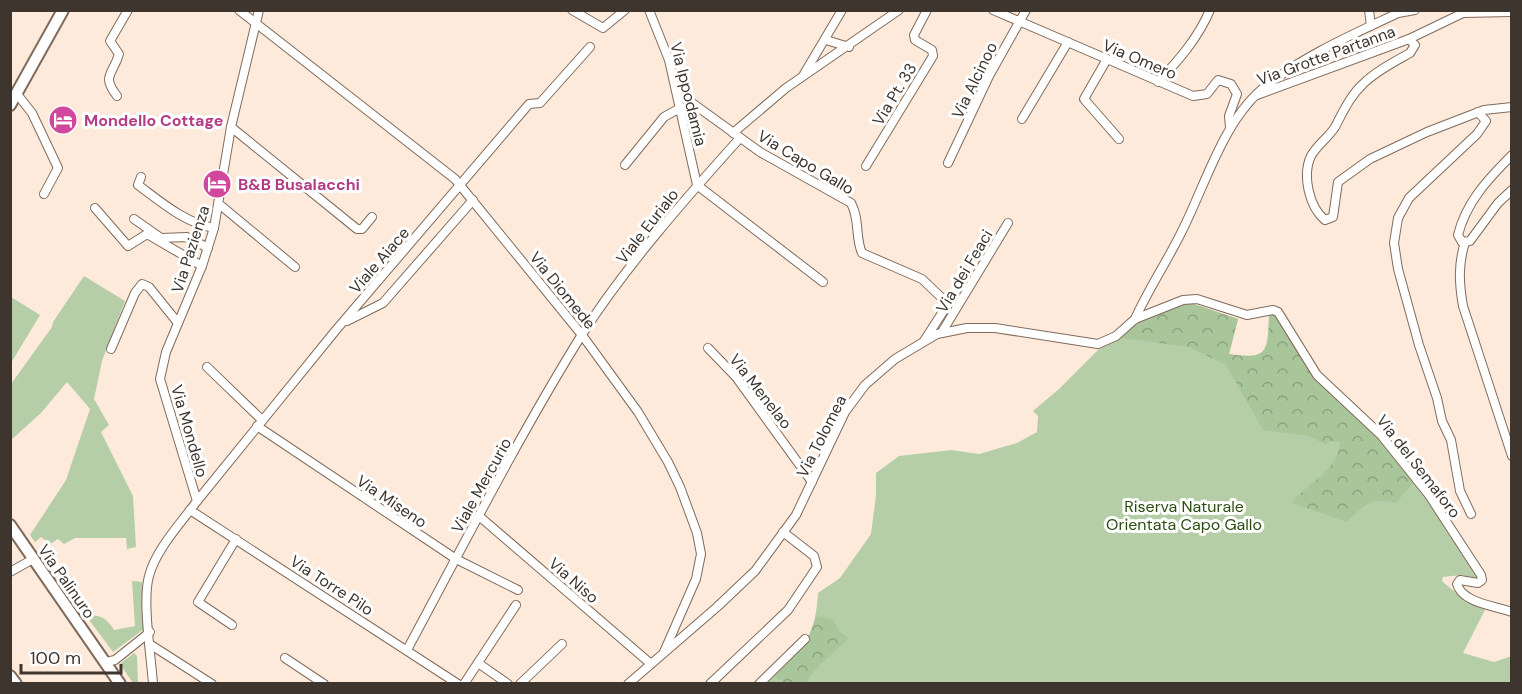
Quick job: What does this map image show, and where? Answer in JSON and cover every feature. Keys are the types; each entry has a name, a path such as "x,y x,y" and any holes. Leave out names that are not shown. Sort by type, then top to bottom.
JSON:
{"main road":[{"path":"13,100 58,13"},
{"name":"Via Palinuro","path":"10,525 120,684"},
{"path":"10,676 16,684"}],"street":[{"path":"117,96 107,82 119,54 110,42 128,10"},
{"name":"Via Diomede","path":"239,10 460,185 582,335 625,394 662,452 697,533 700,566 663,654"},
{"name":"Via Pazienza","path":"166,352 202,266 214,228 231,127 259,10"},
{"path":"572,10 603,28 625,10"},
{"name":"Via Ippodamia","path":"649,10 669,60 697,185"},
{"path":"786,88 804,73 842,10"},
{"path":"786,88 849,47 898,10"},
{"name":"Via Pt. 33","path":"866,165 933,56 932,51 915,40 914,35 927,10"},
{"name":"Via Omero","path":"993,10 1193,96 1207,94 1218,80 1231,84 1237,94 1229,116 1230,127"},
{"name":"Via Alcinoo","path":"948,163 989,76 1026,10"},
{"path":"1158,81 1179,59 1202,29 1210,10"},
{"path":"1369,10 1371,26"},
{"path":"1257,95 1303,62 1371,26 1398,14 1415,10"},
{"path":"1409,39 1463,13 1512,12"},
{"name":"Via Grotte Partanna","path":"1135,319 1180,236 1230,127 1257,95 1409,39 1415,45 1410,53 1363,83 1352,96 1334,128 1312,155 1308,170 1308,187 1319,216 1325,220 1333,217 1338,182 1370,159 1478,112 1512,107"},
{"path":"826,40 849,47"},
{"path":"1022,119 1068,42"},
{"name":"Viale Aiace","path":"197,501 336,330 529,104 540,103 590,47"},
{"path":"1107,59 1084,99 1085,104 1119,139"},
{"name":"Viale Eurialo","path":"582,335 653,238 736,136 786,88"},
{"name":"Via Capo Gallo","path":"677,92 736,136 851,202 857,213 859,247 862,253 922,279 944,300 944,310 924,341"},
{"path":"13,100 32,113 58,168 44,194"},
{"path":"625,165 664,117 680,108"},
{"path":"1471,514 1460,491 1451,440 1442,421 1437,398 1419,345 1394,243 1398,218 1409,198 1477,134 1486,121 1478,112"},
{"path":"231,127 357,229 362,229 372,217"},
{"path":"1512,154 1489,177 1471,202 1458,235 1462,242 1470,241 1498,203 1512,190"},
{"path":"141,177 138,185 175,211 195,223 214,228"},
{"path":"697,185 823,282"},
{"path":"336,330 351,318 383,303 473,200"},
{"path":"219,204 295,267"},
{"path":"95,208 128,246 147,234 202,266"},
{"path":"134,219 161,238 187,237 208,248"},
{"name":"Via dei Feaci","path":"942,332 1008,223"},
{"path":"1465,242 1459,271 1463,306 1512,456"},
{"path":"111,350 135,292 142,284 149,287 178,323"},
{"name":"Via del Semaforo","path":"924,341 942,332 967,328 996,328 1098,344 1116,336 1135,319 1190,299 1247,315 1273,310 1278,312 1317,375 1381,435 1429,495 1481,575 1482,580 1478,583 1460,580 1457,584 1460,592 1470,598 1512,612"},
{"name":"Viale Mercurio","path":"407,650 479,516 582,335"},
{"name":"Via Tolomea","path":"628,684 755,571 796,514 846,412 865,385 895,359 924,341"},
{"name":"Via Menelao","path":"708,348 736,377 813,482"},
{"name":"Via Mondello","path":"153,684 148,576 162,550 197,501 160,379 166,352"},
{"name":"Via Miseno","path":"207,367 260,423 456,559 518,590"},
{"name":"Via Torre Pilo","path":"190,510 458,684"},
{"name":"Via Niso","path":"479,516 651,664"},
{"path":"710,684 788,610 816,567 814,556 783,532"},
{"path":"232,625 198,602 236,539"},
{"path":"10,572 33,559"},
{"path":"464,684 516,605"},
{"path":"106,662 115,660 150,632"},
{"path":"759,684 805,639"},
{"path":"520,684 562,644"},
{"path":"151,645 212,684"},
{"path":"285,658 324,684"},
{"path":"478,663 508,684"}],"green space":[{"path":"84,276 125,301 102,361 94,399 109,425 101,432 133,496 136,547 127,549 126,538 75,538 64,544 58,539 50,544 41,537 35,542 30,535 66,480 90,409 67,382 41,413 11,440 11,384 52,327 53,322"},
{"path":"11,297 40,315 11,363"},
{"path":"1188,302 1238,319 1229,354 1242,356 1252,356 1264,350 1268,337 1269,315 1275,314 1315,377 1339,403 1358,415 1414,482 1396,503 1380,501 1369,503 1347,522 1292,503 1328,469 1338,452 1340,442 1332,441 1325,444 1308,436 1263,430 1226,365 1189,347 1121,338 1140,320"},
{"name":"Riserva Naturale Orientata Capo Gallo","path":"1200,306 1238,319 1229,354 1242,357 1259,355 1263,351 1268,336 1269,315 1278,317 1315,377 1339,403 1358,415 1379,439 1425,496 1479,576 1476,579 1462,575 1443,577 1442,581 1464,600 1485,610 1463,653 1494,662 1512,656 1511,684 764,684 803,645 813,624 818,593 840,578 871,534 876,473 899,456 951,450 979,454 1017,443 1037,432 1038,416 1033,411 1059,389 1102,346 1121,338 1140,320"},
{"path":"132,581 142,582 144,629 113,652 87,617 103,618 114,630 135,626"},
{"path":"817,616 833,619 839,631 849,638 820,665 806,683 786,683 772,676 805,646"},
{"path":"134,653 137,656 138,683 133,683 120,664"}],"place":[{"name":"Mondello Cottage","path":"63,120"},
{"name":"B&B Busalacchi","path":"217,184"}]}
